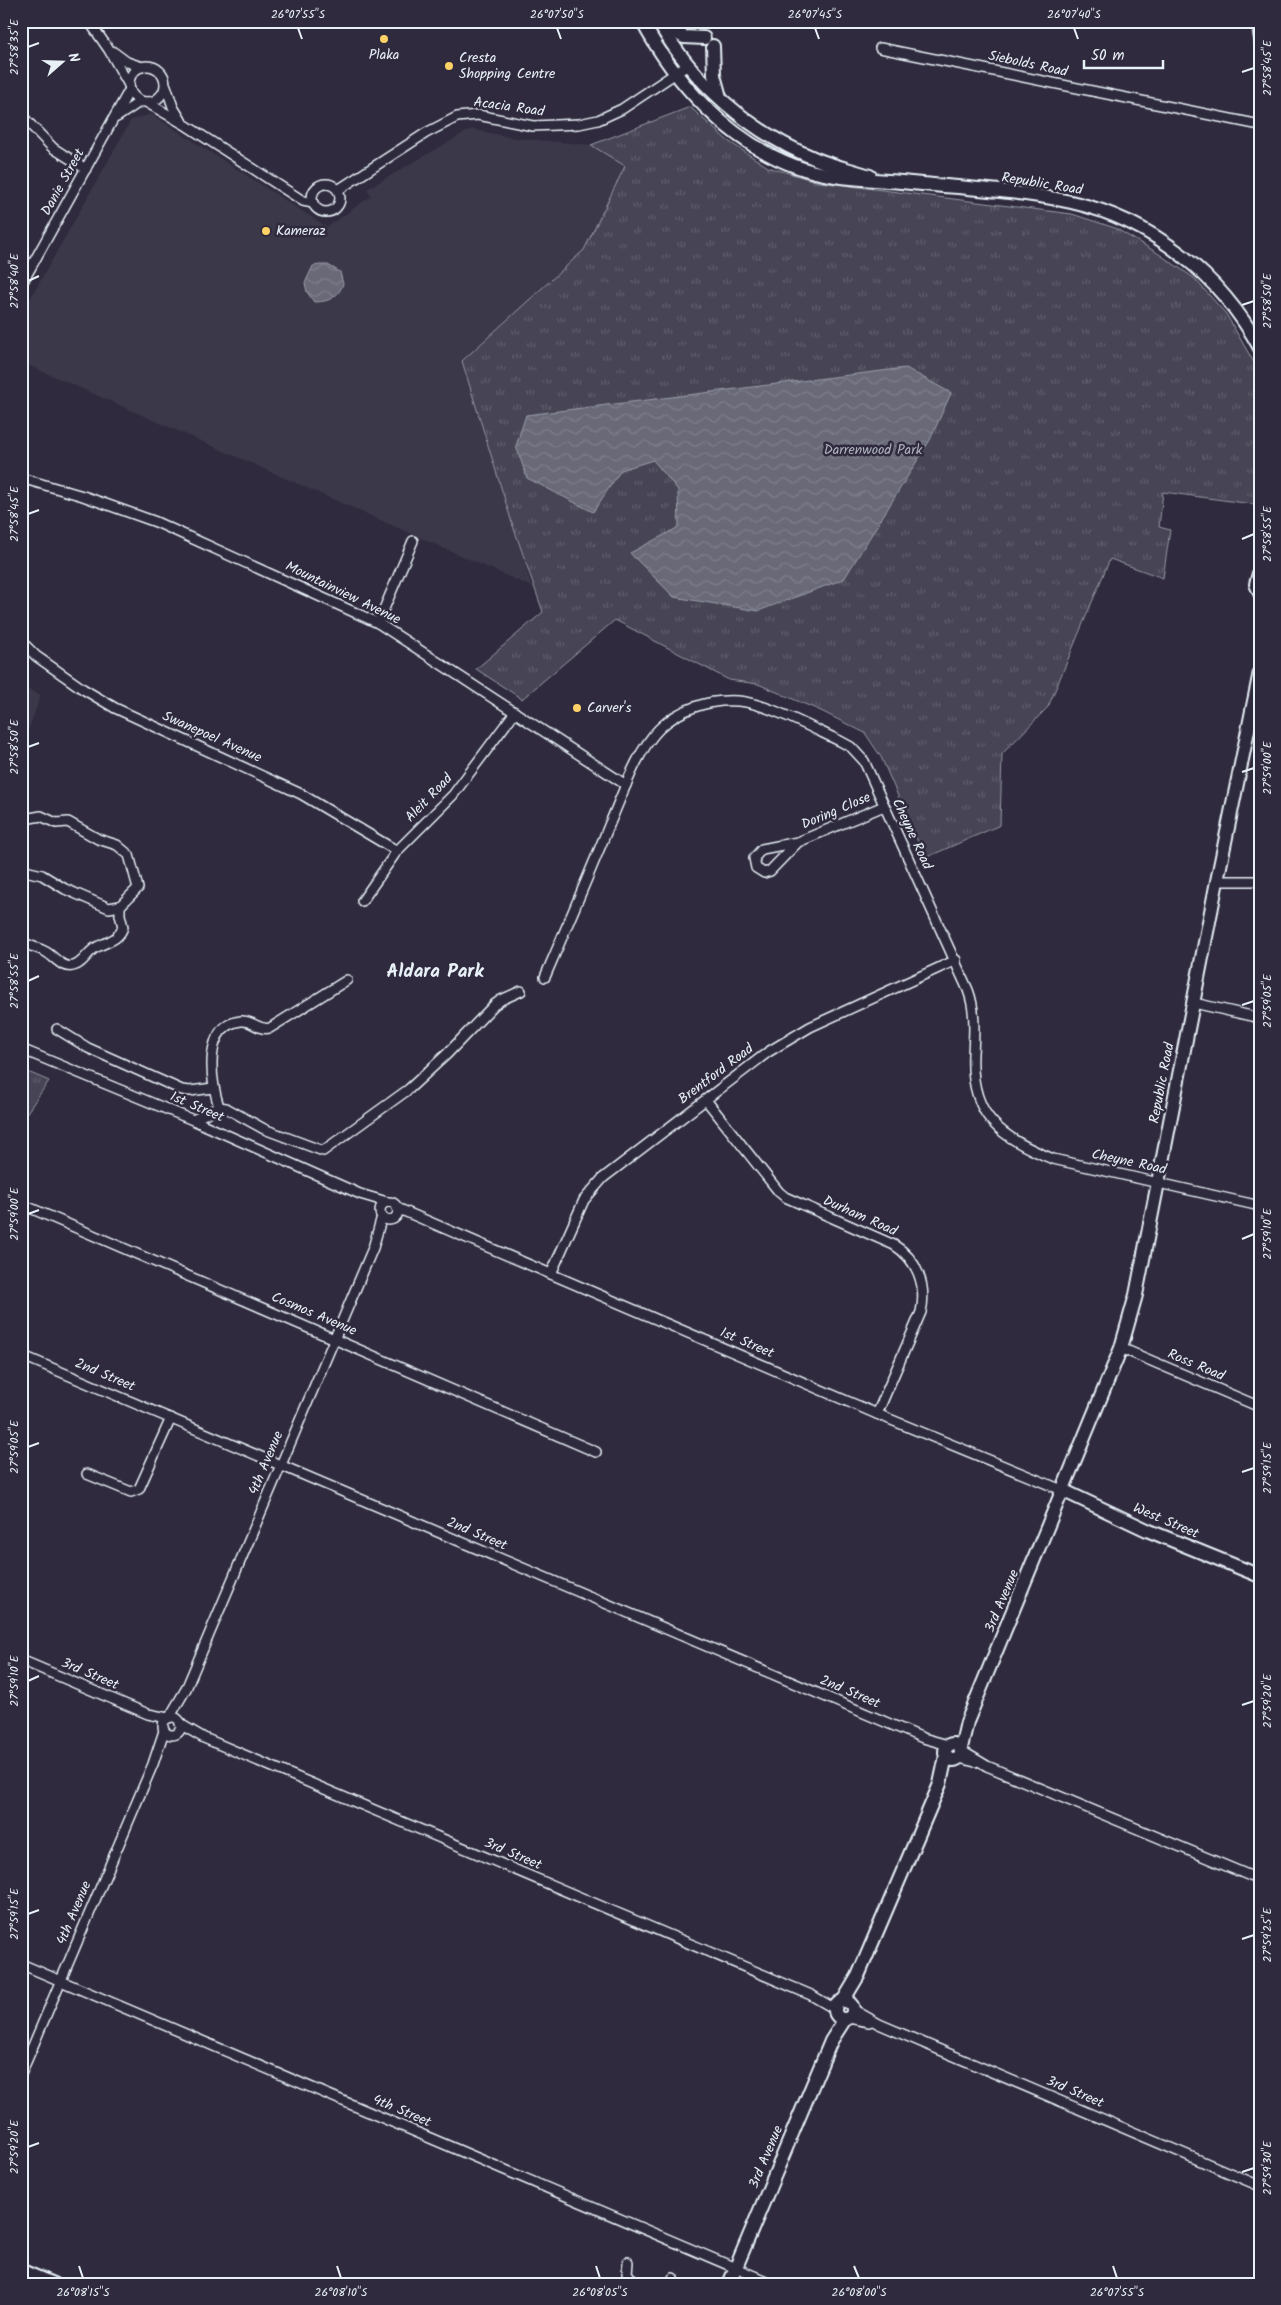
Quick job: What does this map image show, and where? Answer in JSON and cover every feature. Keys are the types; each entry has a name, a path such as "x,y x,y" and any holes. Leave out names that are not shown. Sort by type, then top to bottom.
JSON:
{"main road":[{"name":"Republic Road","path":"642,21 658,50 674,72 722,122 743,139 781,160 822,174 856,180 884,181 1046,198 1094,208 1125,220 1154,236 1195,266 1218,289 1244,320 1260,348"},
{"name":"Republic Road","path":"658,21 685,62 721,98 765,133 816,159 884,181"},
{"path":"658,21 672,32 684,37 708,42 714,75 721,98"},
{"path":"1260,570 1256,584 1260,593"},
{"name":"Republic Road","path":"1062,1490 1121,1348 1136,1295 1260,672"},
{"name":"West Street","path":"1062,1490 1147,1530 1260,1576"},
{"name":"3rd Avenue","path":"729,2284 967,1722 1062,1490"}],"street":[{"path":"89,21 110,50 136,98 184,124 302,201 313,202"},
{"path":"1256,21 1260,45"},
{"name":"Siebolds Road","path":"880,48 1260,125"},
{"path":"110,50 127,62 142,67 152,66 158,69 162,73 173,107 184,124"},
{"name":"Acacia Road","path":"338,190 426,133 457,117 478,115 533,126 580,124 598,120 622,109 658,85 685,62"},
{"path":"130,88 131,76 142,67"},
{"path":"143,102 158,99 162,95 166,84"},
{"name":"Danie Street","path":"21,285 130,88"},
{"name":"Danie Street","path":"114,119 143,102"},
{"path":"21,115 53,148 86,169"},
{"path":"328,184 338,190 340,201 332,211 318,210 313,202 313,193 319,186 328,184"},
{"name":"Mountainview Avenue","path":"21,478 83,496 156,522 378,622 626,785"},
{"path":"378,622 413,541"},
{"name":"Swanepoel Avenue","path":"21,641 36,656 116,708 271,779 332,811 397,851"},
{"name":"Cheyne Road","path":"546,977 626,785 650,738 670,720 694,707 708,703 741,701 763,707 851,747 864,761 968,990 974,1010 973,1084 980,1105 989,1118 1004,1133 1019,1143 1053,1159 1260,1206"},
{"name":"Aleit Road","path":"362,901 397,851 458,789 515,712"},
{"name":"Doring Close","path":"798,842 770,871 764,873 756,868 754,858 762,849 798,842 884,806"},
{"path":"21,824 30,818 41,816 56,823 72,823 98,839 122,849 131,859 138,888 120,906 114,908 103,907 42,875 21,870"},
{"path":"1217,881 1260,881"},
{"path":"21,941 30,947 46,952 68,966 76,965 94,948 113,940 121,933 123,927 120,906"},
{"name":"Brentford Road","path":"551,1274 588,1193 603,1178 768,1052 795,1035 956,960"},
{"path":"219,1107 213,1088 216,1037 223,1029 242,1021 253,1023 260,1029 270,1028 348,980"},
{"path":"192,1120 219,1107 226,1108 264,1129 323,1151 409,1089 447,1054 494,1006 508,996 521,991"},
{"path":"1194,1003 1260,1018"},
{"path":"57,1029 88,1048 182,1090 190,1091 213,1088"},
{"name":"1st Street","path":"21,1049 192,1120 360,1194 394,1204 397,1208 421,1220 877,1414 1062,1490"},
{"name":"Durham Road","path":"706,1100 785,1197 894,1245 903,1251 914,1264 923,1288 924,1300 921,1312 877,1414"},
{"name":"1st Street","path":"360,1194 387,1216 421,1220"},
{"path":"387,1202 382,1205 387,1216 396,1216 397,1208"},
{"name":"Cosmos Avenue","path":"21,1204 596,1452"},
{"name":"4th Avenue","path":"21,2074 387,1216"},
{"name":"Ross Road","path":"1121,1348 1260,1407"},
{"name":"2nd Street","path":"21,1355 953,1752 1260,1880"},
{"path":"87,1474 130,1492 139,1489 171,1418"},
{"name":"3rd Street","path":"21,1660 1260,2186"},
{"name":"4th Street","path":"21,1964 772,2284"},
{"path":"628,2262 627,2273 631,2278 643,2284"},
{"path":"21,2270 54,2284"}],"shaded area":[{"path":"151,114 327,227 371,196 367,189 471,129 515,138 591,145 625,166 584,251 462,361 532,587 21,362 21,315 131,120"},
{"path":"21,686 41,695 21,750"}],"green space":[{"name":"Darrenwood Park","path":"690,107 728,141 768,167 819,182 1072,214 1115,228 1156,252 1194,278 1226,314 1260,373 1260,505 1163,492 1159,527 1170,530 1163,578 1110,559 1048,707 1002,754 1000,825 925,858 881,757 865,733 821,711 758,684 729,680 615,620 522,699 476,669 543,612 512,523 462,361 584,250 625,166 591,145"},
{"path":"21,1069 49,1081 21,1121"}],"water":[{"path":"328,265 340,272 343,284 338,293 332,298 314,302 307,292 305,283 313,266"},
{"path":"906,368 951,393 930,440 844,579 758,611 674,597 630,553 679,527 678,490 653,460 621,470 593,512 527,478 516,446 526,415"}],"place":[{"name":"Plaka","path":"384,39"},
{"name":"Cresta Shopping Centre","path":"449,66"},
{"name":"Kameraz","path":"266,231"},
{"name":"Carver's","path":"577,708"}],"district":[{"name":"Aldara Park","path":"435,972"}]}
